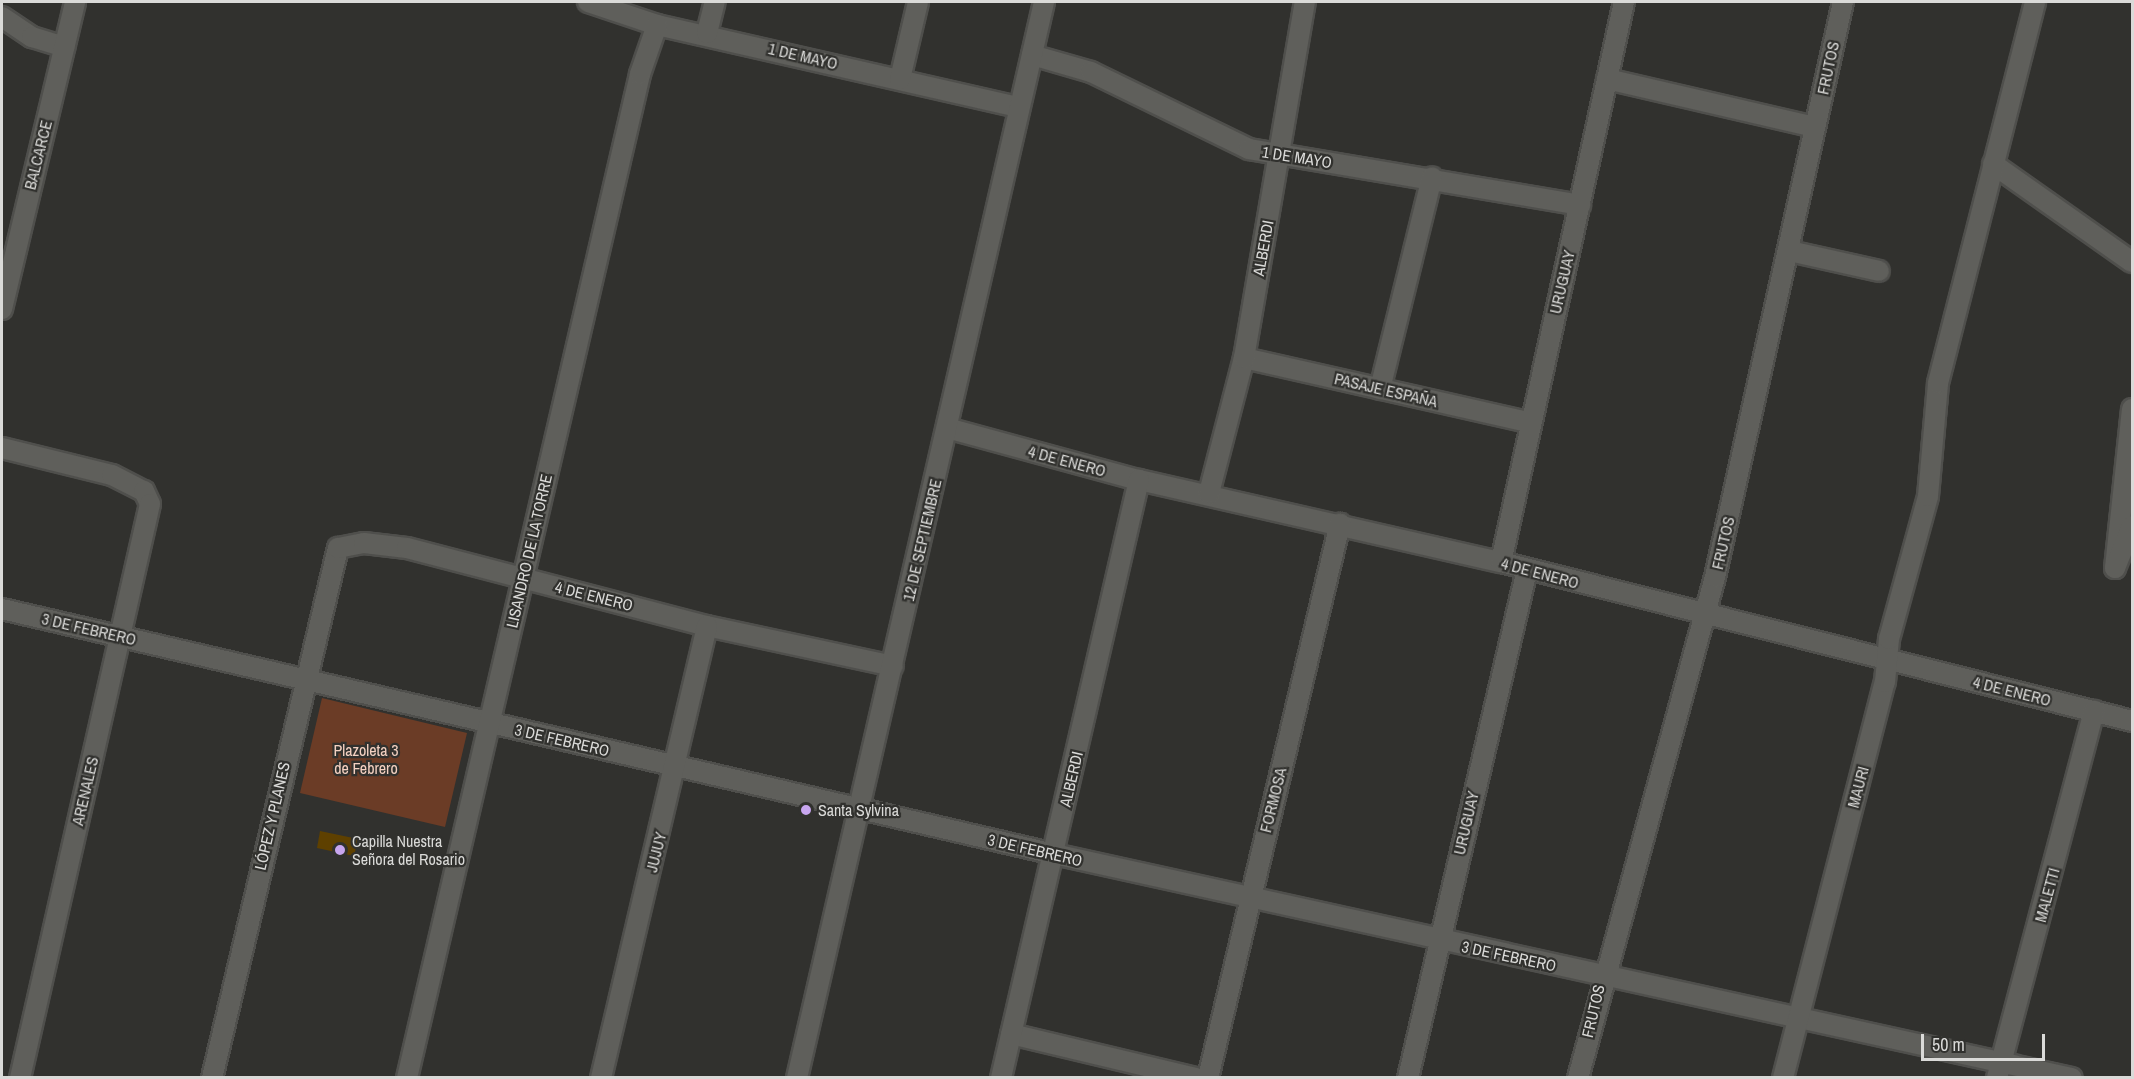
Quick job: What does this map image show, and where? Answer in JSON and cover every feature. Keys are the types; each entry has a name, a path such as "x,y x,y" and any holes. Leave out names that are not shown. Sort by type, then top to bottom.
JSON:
{"street":[{"name":"BALCARCE","path":"2,299 75,2"},
{"name":"1 DE MAYO","path":"588,2 657,25 707,33 1019,107"},
{"path":"707,33 715,2"},
{"path":"900,79 918,2"},
{"name":"12 DE SEPTIEMBRE","path":"797,1077 1044,2"},
{"name":"ALBERDI","path":"1209,493 1244,358 1305,2"},
{"name":"URUGUAY","path":"1501,562 1528,422 1580,205 1624,2"},
{"name":"FRUTOS","path":"1578,1077 1601,976 1704,617 1789,251 1843,2"},
{"name":"MAURI","path":"1783,1077 1928,496 1938,384 2035,2"},
{"path":"2,17 32,37 64,47"},
{"name":"LISANDRO DE LA TORRE","path":"407,1077 640,74 657,25"},
{"name":"1 DE MAYO","path":"1032,55 1091,72 1236,144 1279,155 1432,177 1580,205"},
{"path":"1607,79 1815,127"},
{"path":"1993,164 2133,262"},
{"path":"1380,389 1407,296 1432,177"},
{"path":"1789,251 1879,271"},
{"name":"PASAJE ESPAÑA","path":"1244,358 1528,422"},
{"path":"2133,409 2115,568 2133,526"},
{"name":"4 DE ENERO","path":"947,428 1139,480 1209,493 1501,562 1704,617 1887,659 2133,721"},
{"name":"ARENALES","path":"2,448 112,475 144,491 150,504 20,1077"},
{"name":"ALBERDI","path":"1001,1077 1139,480"},
{"name":"FORMOSA","path":"1208,1077 1340,524"},
{"name":"4 DE ENERO","path":"333,554 347,544 393,545 707,626 893,666"},
{"name":"LÓPEZ Y PLANES","path":"212,1077 333,554"},
{"name":"URUGUAY","path":"1408,1077 1438,941 1527,570"},
{"name":"3 DE FEBRERO","path":"2,609 1054,854 1797,1020 1999,1070 2072,1077"},
{"name":"JUJUY","path":"602,1077 707,626"},
{"name":"MALETTI","path":"1999,1070 2094,711"},
{"path":"1011,1034 1196,1077"}],"green space":[{"name":"Plazoleta 3 de Febrero","path":"322,698 467,733 445,827 300,793"}],"building":[{"name":"Capilla Nuestra Señora del Rosario","path":"320,831 358,839 354,856 317,848"}],"place":[{"name":"Santa Sylvina","path":"806,810"},
{"name":"Capilla Nuestra Señora del Rosario","path":"340,850"}]}
